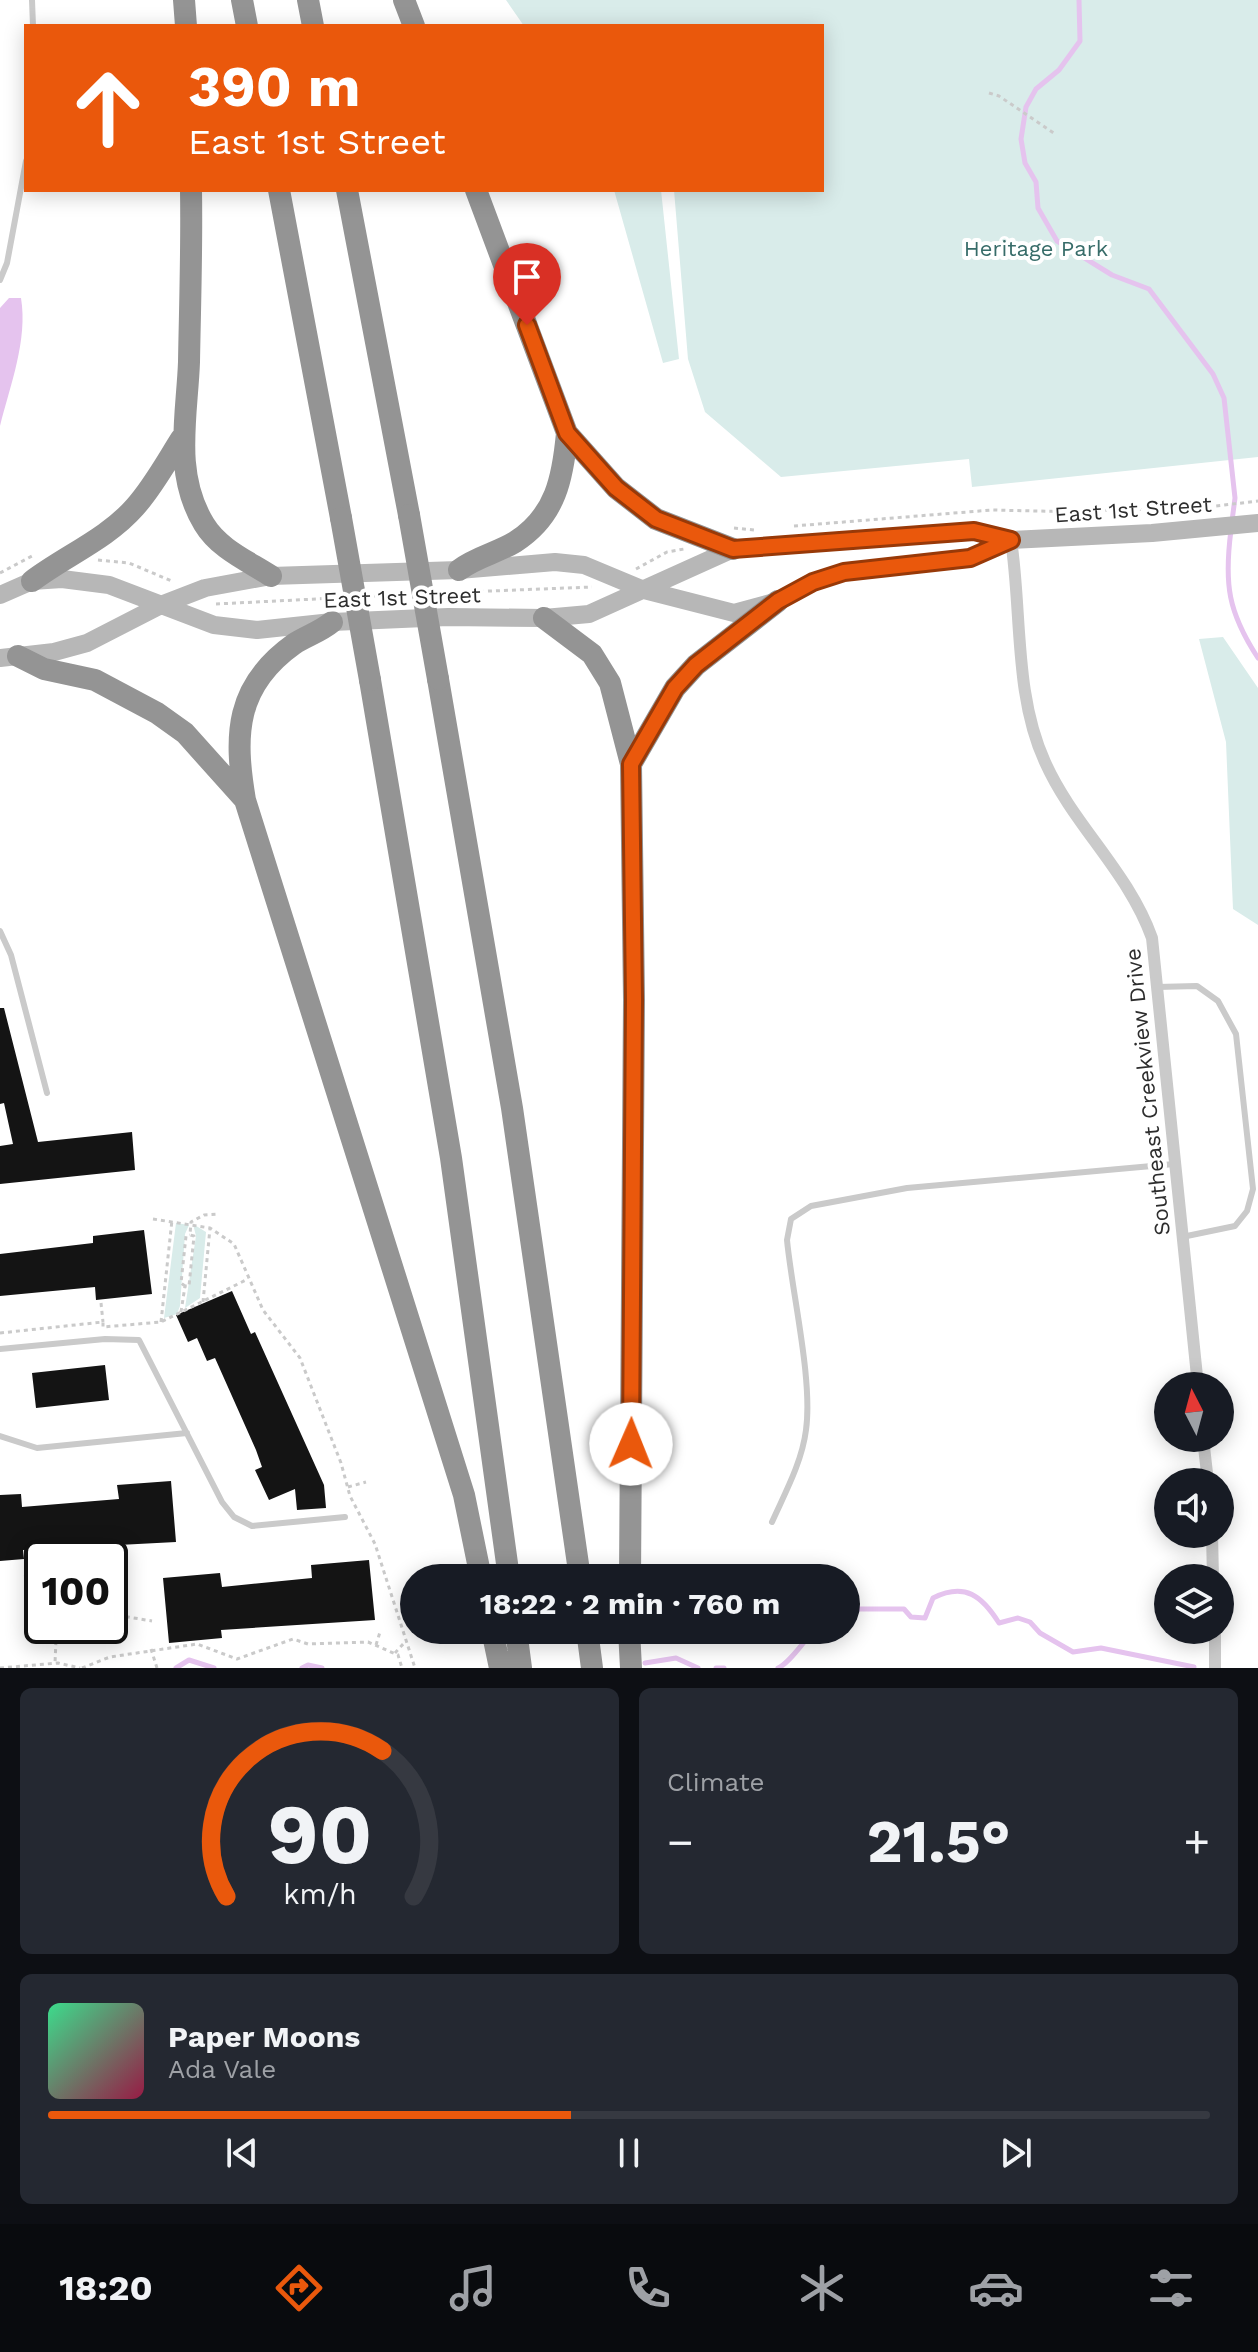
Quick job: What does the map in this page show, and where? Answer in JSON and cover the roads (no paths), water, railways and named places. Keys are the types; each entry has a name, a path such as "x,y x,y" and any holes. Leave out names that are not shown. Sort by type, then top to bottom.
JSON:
{"highway":[{"path":"184,0 186,24"},
{"path":"242,0 247,24"},
{"path":"308,0 313,24"},
{"path":"404,0 413,24"},
{"path":"191,192 188,380 181,439 188,483 202,522 222,545 271,576"},
{"path":"279,192 370,680 451,1158 507,1564"},
{"path":"347,192 409,515 512,1108 578,1564"},
{"path":"477,192 567,433 616,488 656,519 733,549"},
{"path":"459,570 474,559 515,542 549,510 561,485 567,433"},
{"path":"32,581 61,559 96,540 135,508 181,439"},
{"path":"631,764 675,688 696,665 778,601"},
{"path":"544,618 592,654 604,674 631,764 634,1000 630,1564"},
{"path":"332,622 316,634 297,642 266,667 250,692 238,729 245,800 460,1481 478,1564"},
{"path":"9,657 44,669 95,680 157,713 185,733 245,800"},
{"path":"495,1644 500,1668"},
{"path":"518,1644 521,1668"},
{"path":"589,1644 592,1668"},
{"path":"630,1644 631,1668"}],"main road":[{"name":"East 1st Street","path":"0,595 32,581 62,579 109,585 214,625 257,630 332,622 448,617 544,618 589,614 733,549 974,531 1011,540 1152,533 1258,523"},
{"name":"East 1st Street","path":"9,657 54,652 87,643 161,605 205,588 271,576 459,570 528,563 584,565 644,590 734,613 778,601 813,582 844,572 970,558 1011,540"}],"street":[{"name":"Southeast Creekview Drive","path":"1011,540 1024,665 1037,744 1057,787 1143,911 1152,938 1196,1372"},
{"path":"1215,1644 1215,1668"}],"lane":[{"path":"32,0 33,24"},
{"path":"0,280 24,170"},
{"path":"0,931 11,955 47,1093"},
{"path":"1157,987 1197,986 1218,1001 1236,1034 1253,1189 1247,1211 1235,1226 1182,1237"},
{"path":"772,1522 790,1481 807,1428 787,1240 791,1219 811,1206 907,1188 1174,1164"},
{"path":"0,1349 105,1339 139,1340 234,1517 252,1526 345,1517"},
{"path":"0,1436 37,1448 187,1433"}],"waterway":[{"path":"1079,0 1080,41 1059,70 1036,89 1026,107 1021,139 1025,163 1036,182 1038,208 1057,241 1112,275 1149,289 1213,374 1224,398 1235,498 1232,521"},
{"path":"1231,530 1228,566 1234,612 1258,658"},
{"path":"860,1609 904,1609 911,1617 925,1618 933,1598 944,1593 963,1592 972,1594 986,1605 999,1623 1018,1618 1030,1622 1040,1633 1073,1652 1101,1648 1194,1667"},
{"path":"778,1668 802,1644"},
{"path":"645,1663 676,1658 698,1668"},
{"path":"176,1668 189,1660 214,1668"},
{"path":"302,1668 308,1665 322,1668"},
{"path":"716,1668 724,1668"}],"park label":[{"name":"Heritage Park","path":"1036,248"}]}
